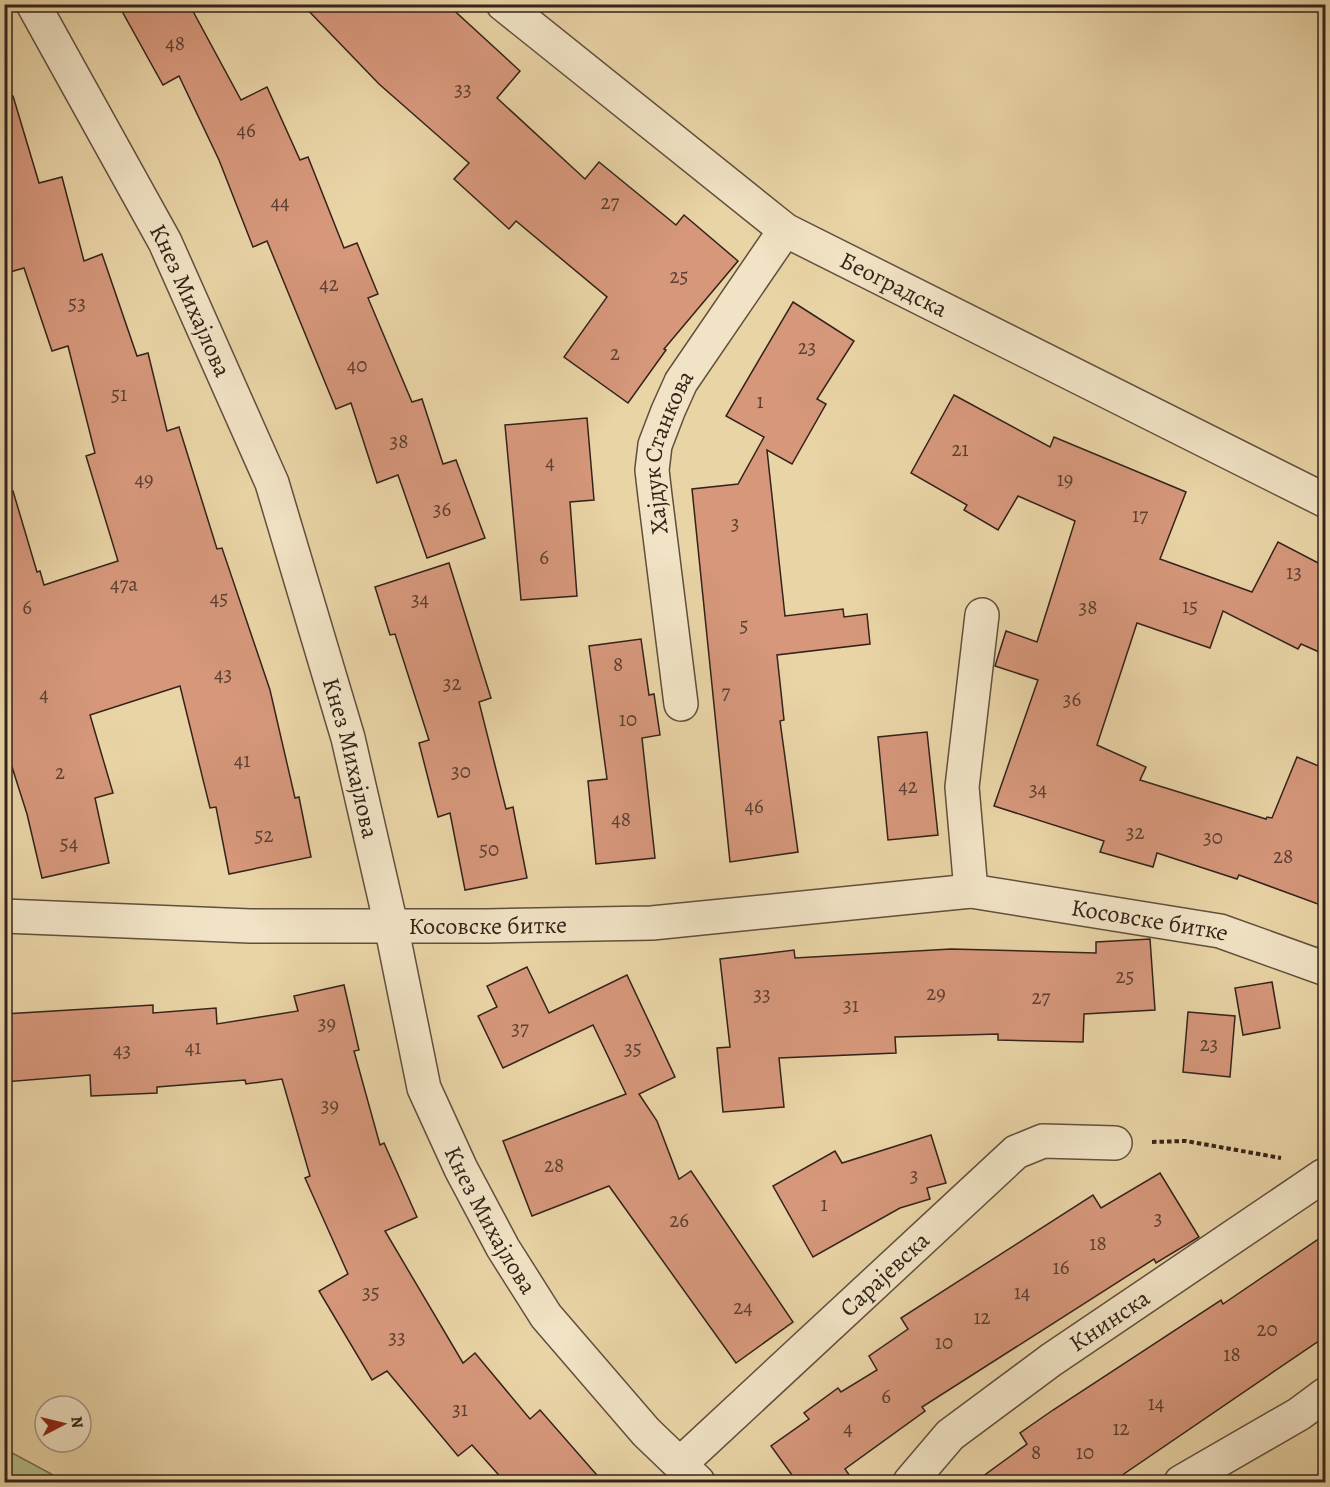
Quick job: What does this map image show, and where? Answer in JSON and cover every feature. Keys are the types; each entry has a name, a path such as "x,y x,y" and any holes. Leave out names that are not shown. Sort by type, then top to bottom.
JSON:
{"street":[{"name":"Кнез Михајлова","path":"33,4 165,242 272,483 348,738 391,925 424,1088 460,1169 503,1248 546,1316 639,1424 689,1473"},
{"name":"Београдска","path":"502,4 785,230 1326,501"},
{"name":"Хајдук Станкова","path":"681,704 652,470 655,445 681,382 785,230"},
{"path":"971,891 962,787 982,615"},
{"name":"Косовске битке","path":"4,916 250,926 487,926 652,922 971,891 1220,931 1326,969"},
{"name":"Сарајевска","path":"689,1473 1016,1152 1043,1141 1115,1143"},
{"name":"Книнска","path":"910,1482 950,1435 1051,1360 1323,1176"},
{"path":"1181,1482 1299,1414 1326,1394"}],"path":[{"path":"1115,1143 1186,1142 1286,1159 1323,1176"}],"green space":[{"path":"5,1449 66,1482 5,1482"}],"building":[{"path":"118,4 189,4 241,100 267,87 300,160 308,157 344,248 357,243 378,294 368,298 412,402 422,399 443,464 456,460 485,538 427,558 398,475 377,483 351,403 336,409 267,241 253,247 219,160 179,76 163,85"},
{"path":"302,4 447,4 520,71 497,98 585,179 599,162 676,225 684,215 738,261 664,349 666,350 628,403 564,357 607,297 516,221 509,229 454,179 469,163 379,84"},
{"path":"13,96 39,183 62,177 84,261 102,254 137,356 148,353 167,431 179,427 217,549 222,548 270,690 295,798 299,797 311,857 229,874 216,807 210,808 180,686 90,715 113,793 95,798 109,863 42,878 27,814 4,742 4,492 13,491 37,572 40,571 44,585 118,561 86,456 95,453 68,346 52,351 24,268 10,272 4,250 4,97"},
{"path":"793,302 854,341 817,399 826,404 792,464 767,450 785,616 843,609 844,617 867,614 870,644 777,655 784,720 780,721 798,852 730,862 692,489 738,484 764,437 726,416"},
{"path":"954,395 1050,447 1054,437 1186,492 1160,559 1252,592 1278,542 1326,567 1326,655 1301,644 1298,649 1223,611 1210,648 1137,623 1097,745 1146,767 1140,780 1266,819 1267,817 1272,818 1297,757 1326,769 1326,907 1239,875 1237,879 1157,853 1153,867 1100,852 1104,841 994,806 1038,680 995,666 1006,631 1037,642 1075,521 1018,496 998,530 964,510 967,505 911,473"},
{"path":"587,418 594,500 570,502 577,596 521,600 505,425"},
{"path":"449,563 491,698 479,702 506,809 513,807 527,878 465,890 450,813 438,817 419,743 429,740 395,634 390,635 375,587"},
{"path":"641,639 649,695 654,694 660,735 642,738 655,858 596,864 588,781 607,779 589,646"},
{"path":"927,732 938,835 888,840 878,737"},
{"path":"1150,939 1155,1010 1084,1014 1083,1042 998,1040 998,1034 895,1037 896,1053 779,1058 784,1107 723,1112 717,1048 730,1047 720,959 794,950 795,958 951,949 1096,953 1096,942"},
{"path":"527,967 549,1013 627,975 675,1077 639,1094 657,1121 679,1179 691,1171 793,1322 736,1363 609,1186 532,1216 503,1141 626,1094 593,1025 503,1068 478,1016 497,1007 487,986"},
{"path":"1272,982 1280,1028 1243,1035 1235,988"},
{"path":"344,985 359,1050 354,1051 380,1145 384,1143 417,1217 385,1231 463,1363 475,1353 530,1419 540,1410 603,1482 505,1482 472,1445 458,1456 387,1371 372,1380 319,1291 348,1274 305,1178 310,1176 282,1079 246,1084 245,1080 157,1087 157,1093 91,1096 90,1075 4,1082 4,1014 153,1005 153,1013 216,1008 217,1024 298,1011 294,996"},
{"path":"1188,1012 1235,1016 1230,1077 1183,1072"},
{"path":"931,1135 946,1183 927,1188 930,1199 900,1208 813,1257 773,1186 835,1151 842,1163"},
{"path":"1160,1173 1199,1237 1156,1263 1154,1259 922,1407 925,1411 845,1469 854,1482 797,1482 771,1446 809,1419 804,1413 838,1388 841,1392 877,1370 869,1356 908,1329 901,1318 1093,1195 1101,1208"},
{"path":"1326,1234 1326,1336 1112,1482 975,1482 1027,1444 1020,1433 1221,1300 1223,1304"}]}
